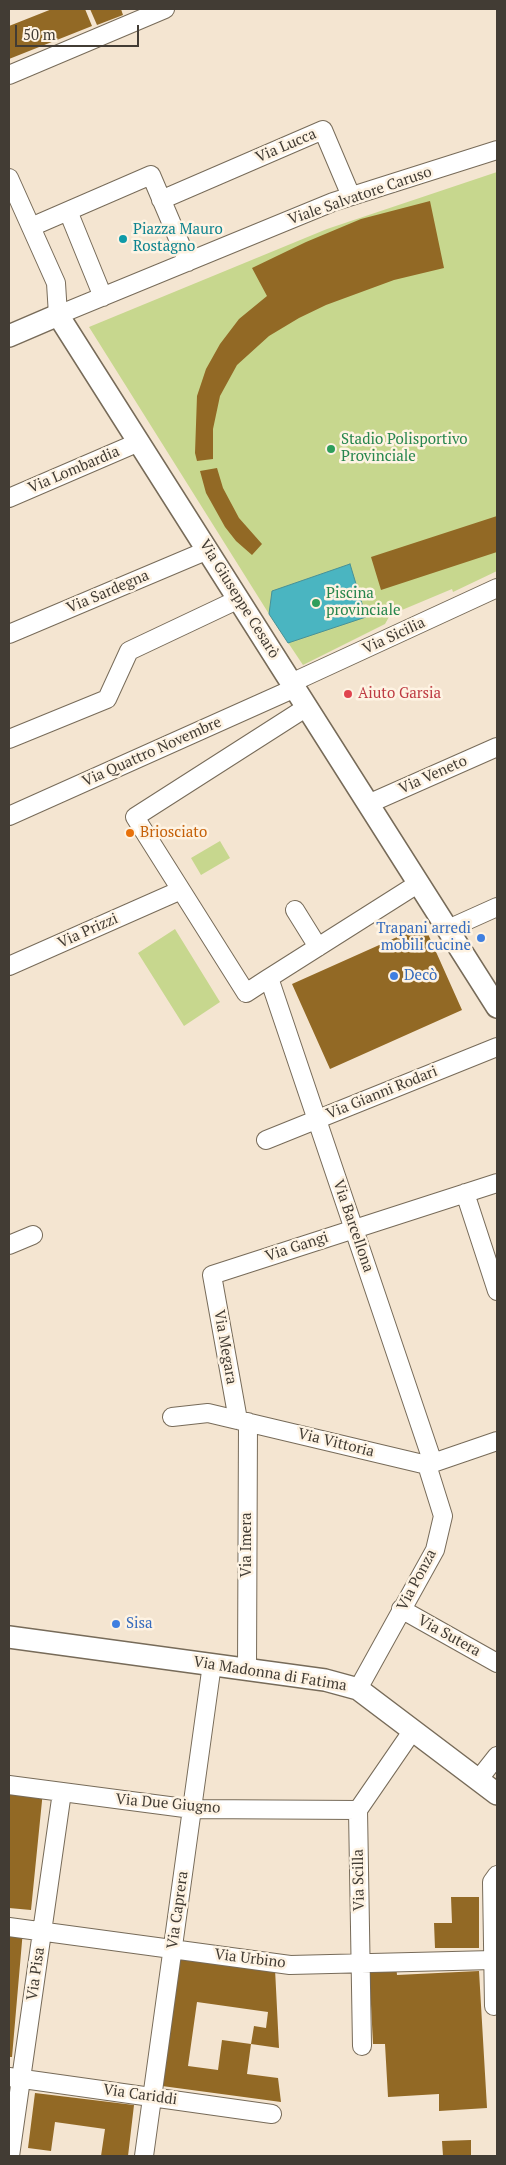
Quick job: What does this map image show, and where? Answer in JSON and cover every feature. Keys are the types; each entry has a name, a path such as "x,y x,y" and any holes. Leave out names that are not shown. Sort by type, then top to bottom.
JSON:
{"street":[{"path":"9,76 139,14 165,9"},
{"name":"Via Lucca","path":"161,200 323,130 351,196"},
{"name":"Viale Salvatore Caruso","path":"58,315 351,196 497,150"},
{"path":"31,227 151,175 188,262"},
{"name":"Via Giuseppe Cesarò","path":"9,178 56,283 58,315 497,1007"},
{"path":"68,211 103,296"},
{"path":"9,336 58,315"},
{"name":"Via Lombardia","path":"9,498 139,442"},
{"name":"Via Sardegna","path":"9,634 208,550"},
{"name":"Via Sicilia","path":"293,686 497,588"},
{"path":"9,739 107,699 129,651 239,599"},
{"name":"Via Quattro Novembre","path":"9,816 293,686"},
{"path":"307,708 135,817 152,843 174,892 246,993 271,983 318,947 419,883"},
{"name":"Via Veneto","path":"368,804 497,747"},
{"name":"Via Prizzi","path":"9,966 174,892"},
{"path":"448,929 497,907"},
{"path":"295,910 318,947"},
{"name":"Via Barcellona","path":"271,983 354,1229 430,1464"},
{"name":"Via Gianni Rodari","path":"266,1140 497,1047"},
{"name":"Via Gangi","path":"212,1275 497,1182"},
{"path":"465,1193 497,1291"},
{"path":"9,1245 33,1235"},
{"name":"Via Megara","path":"212,1275 243,1421"},
{"name":"Via Vittoria","path":"172,1417 208,1413 430,1464"},
{"name":"Via Imera","path":"243,1421 247,1669"},
{"path":"430,1464 497,1441"},
{"name":"Via Ponza","path":"358,1689 435,1550 443,1516 430,1464"},
{"name":"Via Sutera","path":"401,1610 497,1663"},
{"name":"Via Madonna di Fatima","path":"9,1636 326,1680 358,1689 497,1794"},
{"name":"Via Caprera","path":"144,2156 212,1664"},
{"path":"358,1810 413,1730"},
{"path":"478,1780 497,1756"},
{"name":"Via Due Giugno","path":"9,1784 192,1809 358,1810"},
{"name":"Via Pisa","path":"10,2156 15,2077 42,1932 62,1792"},
{"name":"Via Scilla","path":"358,1810 362,2046"},
{"path":"494,2006 492,1882 497,1875"},
{"name":"Via Urbino","path":"9,1927 290,1965 494,1960"},
{"name":"Via Cariddi","path":"15,2077 272,2114"}],"green space":[{"name":"Stadio Polisportivo Provinciale","path":"497,172 497,571 453,592 452,589 390,615 385,624 303,665 89,327 327,229"},
{"path":"220,841 230,858 201,875 191,858"},
{"path":"175,929 220,1002 184,1026 138,953"}],"water":[{"name":"Piscina provinciale","path":"350,564 366,617 288,643 269,614 272,591"}],"building":[{"path":"52,9 85,9 92,26 9,59 9,26"},
{"path":"90,9 121,9 123,15 97,25"},
{"path":"430,201 444,268 394,280 326,305 269,336 237,365 220,396 213,429 213,459 197,461 195,453 197,396 206,369 220,344 239,319 267,296 252,268 306,242 361,219"},
{"path":"217,468 223,488 239,518 262,544 252,555 236,541 225,527 206,493 200,471"},
{"path":"497,516 497,552 381,590 371,557"},
{"path":"424,925 462,1010 330,1069 292,984"},
{"path":"9,1787 43,1791 31,1910 9,1908"},
{"path":"451,1897 479,1897 479,1948 435,1948 434,1923 452,1923"},
{"path":"9,1928 23,1930 12,2057 9,2057"},
{"path":"179,1956 275,1969 279,2048 251,2044 247,2074 278,2078 281,2102 162,2086","holes":["197,2002 268,2012 266,2028 254,2026 251,2044 222,2040 218,2070 188,2066"]},
{"path":"396,1964 397,1975 479,1971 487,2108 439,2111 439,2094 388,2097 385,2044 373,2044 369,1965"},
{"path":"35,2093 134,2105 128,2156 101,2156 105,2129 55,2122 51,2151 28,2148"},
{"path":"471,2140 471,2156 443,2156 442,2141"}],"place":[{"name":"Piazza Mauro Rostagno","path":"123,239"},
{"name":"Stadio Polisportivo Provinciale","path":"331,449"},
{"name":"Piscina provinciale","path":"316,603"},
{"name":"Aiuto Garsia","path":"348,694"},
{"name":"Briosciato","path":"130,833"},
{"name":"Trapani arredi mobili cucine","path":"481,938"},
{"name":"Decò","path":"394,976"},
{"name":"Sisa","path":"116,1624"}]}
